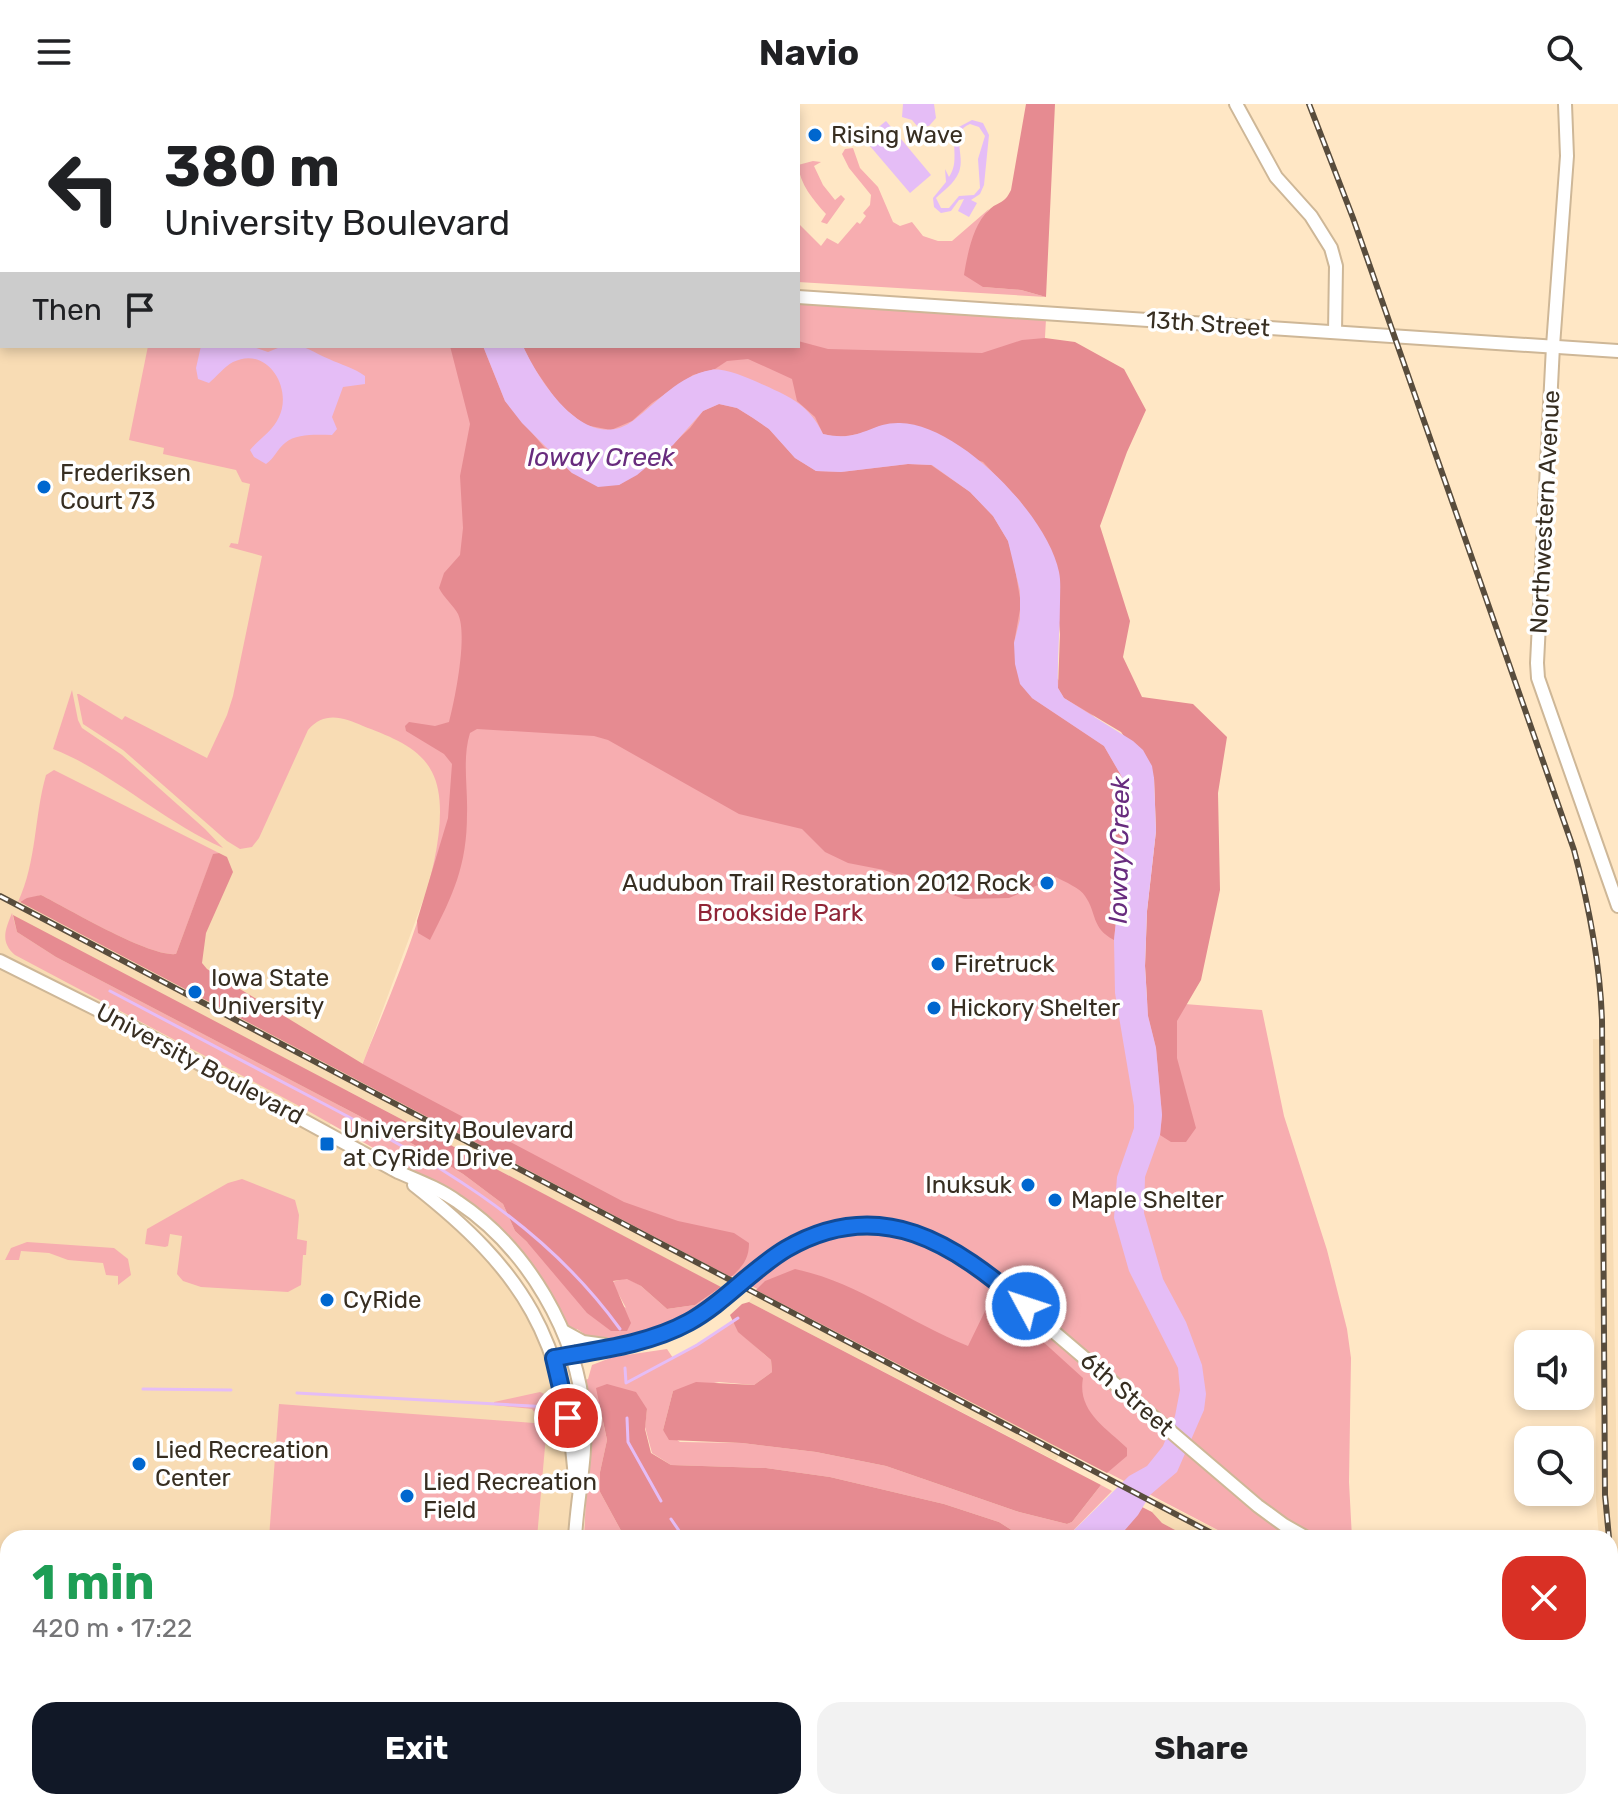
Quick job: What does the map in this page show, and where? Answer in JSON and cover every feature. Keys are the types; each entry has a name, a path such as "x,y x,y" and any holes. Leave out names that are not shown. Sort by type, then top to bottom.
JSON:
{"main road":[{"path":"1236,104 1276,177 1311,216 1331,248 1336,266 1335,332"},
{"name":"Northwestern Avenue","path":"1565,104 1567,156 1553,346 1538,678 1618,906"},
{"name":"13th Street","path":"800,297 1618,351"},
{"name":"University Boulevard","path":"0,961 457,1201 489,1227 526,1269 571,1355 584,1419 575,1530"},
{"name":"University Boulevard","path":"398,1172 464,1225 505,1271 532,1308 554,1358 568,1418 577,1499"},
{"name":"6th Street","path":"554,1358 618,1345 686,1324 800,1242 836,1231 877,1227 919,1234 954,1250 1004,1287 1204,1460 1293,1530"},
{"path":"560,1329 583,1342 618,1345"}],"shaded area":[{"path":"1026,104 1055,104 1046,297 1021,290 983,287 964,275 979,223 1011,190"},
{"path":"1045,338 1075,342 1124,369 1146,410 1100,526 1130,621 1123,657 1142,697 1193,704 1227,737 1218,793 1220,890 1201,980 1177,1021 1177,1058 1196,1128 1186,1142 1171,1142 1160,1135 1162,1115 1156,1048 1148,1016 1145,966 1147,911 1156,831 1154,778 1121,732 1064,698 1058,688 1060,634 1053,555 1020,501 983,462 880,426 852,435 823,434 815,417 797,401 792,379 748,359 727,361 715,369 693,375 632,421 611,430 585,425 559,404 524,348 800,348 800,342 828,349 982,353 1022,340"},
{"name":"Iowa State University","path":"0,348 453,348 452,764 432,876 355,1078 731,1277 724,1289 348,1091 327,1131 398,1172 483,1244 548,1343 575,1474 574,1530 0,1530"},
{"path":"451,348 484,348 505,401 544,447 572,473 619,485 654,462 690,428 703,411 719,404 737,408 769,429 795,458 816,471 931,465 970,492 993,516 1008,541 1013,557 1021,604 1014,643 1032,698 1104,746 1126,784 1124,846 1114,940 1101,930 1083,893 1056,877 1009,898 964,899 884,870 848,863 825,852 802,829 739,814 608,740 594,736 477,729 470,733 466,753 466,832 457,880 430,940 418,933 417,921 448,818 452,764 444,754 406,731 405,726 409,722 435,726 449,722 462,636 458,614 439,588 444,573 460,555 463,528 460,476 470,424"},
{"path":"213,854 227,857 233,872 206,933 202,963 207,969 363,1064 624,1202 678,1221 734,1233 749,1243 742,1266 731,1277 20,902 41,895 147,948 176,954"},
{"path":"13,915 721,1287 695,1305 667,1309 641,1286 627,1279 613,1281 631,1323 627,1331 611,1331 587,1313 515,1231 503,1204 463,1174 411,1143 56,957 17,932"},
{"path":"1593,1039 1610,1040 1618,1530 1598,1530"},
{"path":"795,1269 840,1283 968,1346 987,1307 997,1300 1083,1378 1082,1390 1088,1409 1127,1448 1127,1456 1107,1473 756,1290 765,1281"},
{"path":"756,1290 1062,1449 1056,1461 749,1302"},
{"path":"749,1302 1101,1485 1072,1522 1067,1524 1019,1512 886,1466 816,1452 742,1443 669,1440 663,1430 673,1391 696,1382 754,1385 772,1372 771,1360 738,1332 730,1315"},
{"path":"607,1384 636,1392 647,1409 645,1429 651,1453 671,1465 766,1468 830,1477 944,1504 999,1522 1012,1530 621,1530 600,1492 600,1472 607,1440 596,1388"},
{"path":"1158,1500 1217,1530 1175,1530 1162,1523 1152,1512"},
{"path":"1142,1507 1175,1530 1124,1530"}],"green space":[{"path":"853,148 860,168 878,187 893,222 900,226 912,222 923,236 952,241 989,209 979,226 983,287 1021,290 1046,297 800,282 800,225 821,246 827,238 838,244 857,222 860,224 866,216 863,213 870,205 871,195 849,168 842,154 845,149"},
{"path":"821,162 814,166 823,185 835,200 841,195 845,199 827,224 821,222 826,214 801,179 800,164"},
{"name":"Brookside Park","path":"800,300 1046,319 1028,648 1119,743 1133,1000 1262,1010 1284,1116 1327,1250 1347,1329 1351,1358 1349,1482 1352,1530 1218,1530 354,1078 363,1063 404,959 431,875 439,835 439,800 432,772 419,755 392,738 348,720 321,720 308,730 259,838 252,847 240,849 123,750 83,724 77,694 122,720 125,716 207,758 233,696 262,556 229,547 231,543 238,544 250,484 242,482 236,470 163,454 164,448 129,440 148,348 800,348"},
{"path":"72,690 82,728 122,755 223,848 179,824 96,770 53,749"},
{"path":"54,770 219,853 213,855 176,954 147,948 41,895 18,902 29,871 46,775"},
{"path":"12,913 17,932 56,957 411,1143 463,1174 503,1204 515,1231 527,1242 626,1308 612,1282 627,1278 667,1309 695,1305 721,1287 724,1289 688,1315 671,1323 633,1335 581,1337 583,1333 577,1329 574,1332 568,1325 524,1255 467,1201 301,1107 15,955 7,945 5,936"},
{"path":"242,1179 295,1200 299,1215 297,1239 307,1241 306,1255 303,1255 301,1285 288,1292 201,1287 183,1281 177,1274 182,1236 170,1234 168,1246 165,1247 145,1244 147,1229 228,1183"},
{"path":"27,1242 114,1248 128,1259 131,1275 118,1285 118,1276 106,1275 103,1263 68,1260 49,1253 21,1251 19,1260 5,1260 11,1248"},
{"path":"734,1322 739,1332 771,1360 772,1372 754,1385 719,1382 673,1391 663,1430 680,1442 742,1443 816,1452 886,1466 1019,1512 1067,1524 1072,1522 1101,1485 1112,1491 1074,1530 1012,1530 999,1522 944,1504 830,1477 766,1468 671,1465 652,1453 645,1427 647,1409 599,1404 607,1440 600,1472 600,1492 621,1530 584,1530 589,1439 584,1380 588,1379 592,1365 613,1357 667,1349 673,1358"},
{"path":"540,1392 553,1405 556,1424 539,1419 532,1409 494,1405 494,1402"},
{"name":"Lied Recreation Field","path":"279,1404 547,1424 538,1530 270,1530"}],"water":[{"path":"903,104 934,104 936,118 929,126 918,127 912,120 902,117"},
{"path":"972,120 983,123 989,135 984,185 980,194 971,200 977,203 969,217 958,211 964,199 959,200 951,211 941,213 934,207 933,198 946,182 945,169 949,177 952,171 957,128","holes":["970,124 979,127 985,136 978,159 980,188 974,195 959,196 949,208 941,208 936,198 952,183 961,165 960,132"]},
{"path":"886,121 931,175 910,193 864,139"},
{"path":"201,348 256,348 268,352 278,348 305,348 361,373 365,376 365,384 343,387 332,417 337,429 332,435 307,435 290,440 266,464 254,457 250,450 270,431 279,417 282,394 274,372 256,359 245,358 230,364 209,383 198,379 196,368"},
{"name":"Ioway Creek","path":"484,348 524,348 553,395 583,422 599,429 616,429 634,420 679,383 699,373 711,370 730,372 774,390 806,409 823,434 847,436 900,423 923,427 948,439 998,477 1038,525 1059,572 1058,688 1064,698 1143,750 1152,766 1154,778 1156,831 1147,911 1145,966 1148,1016 1156,1048 1162,1115 1160,1135 1145,1177 1144,1213 1163,1279 1186,1322 1202,1365 1206,1394 1204,1410 1177,1472 1150,1495 1125,1530 1074,1530 1129,1476 1147,1466 1163,1446 1175,1416 1180,1390 1178,1368 1129,1271 1114,1218 1117,1177 1134,1128 1134,1106 1115,993 1114,940 1124,846 1126,784 1104,746 1032,698 1020,684 1014,643 1020,619 1020,591 1008,541 993,516 970,492 932,465 816,471 795,458 769,429 737,408 719,404 703,411 673,445 637,475 619,485 598,487 572,473 522,423 505,401"}],"waterway":[{"path":"110,991 440,1168 518,1223 555,1255 589,1290 620,1329"},
{"path":"625,1368 626,1383 697,1345 738,1318"},
{"path":"143,1389 231,1390"},
{"path":"297,1393 550,1407"},
{"path":"627,1418 628,1442 661,1501"},
{"path":"671,1519 679,1530"}],"railway":[{"path":"1309,104 1353,218 1574,850 1589,913 1602,1020 1605,1495 1608,1530"},
{"path":"0,896 1206,1530"}],"place":[{"name":"Rising Wave","path":"815,135"},
{"name":"Frederiksen Court 73","path":"44,487"},
{"name":"Audubon Trail Restoration 2012 Rock","path":"1047,883"},
{"name":"Firetruck","path":"938,964"},
{"name":"Iowa State University","path":"195,992"},
{"name":"Hickory Shelter","path":"934,1008"},
{"name":"University Boulevard at CyRide Drive","path":"327,1144"},
{"name":"Inuksuk","path":"1028,1185"},
{"name":"Maple Shelter","path":"1055,1200"},
{"name":"CyRide","path":"327,1300"},
{"name":"Lied Recreation Center","path":"139,1464"},
{"name":"Lied Recreation Field","path":"407,1496"}],"route":[{"path":"568,1418 554,1358 637,1341 686,1324 723,1300 785,1250 817,1235 855,1227 877,1227 927,1236 972,1262 1026,1306"}]}
